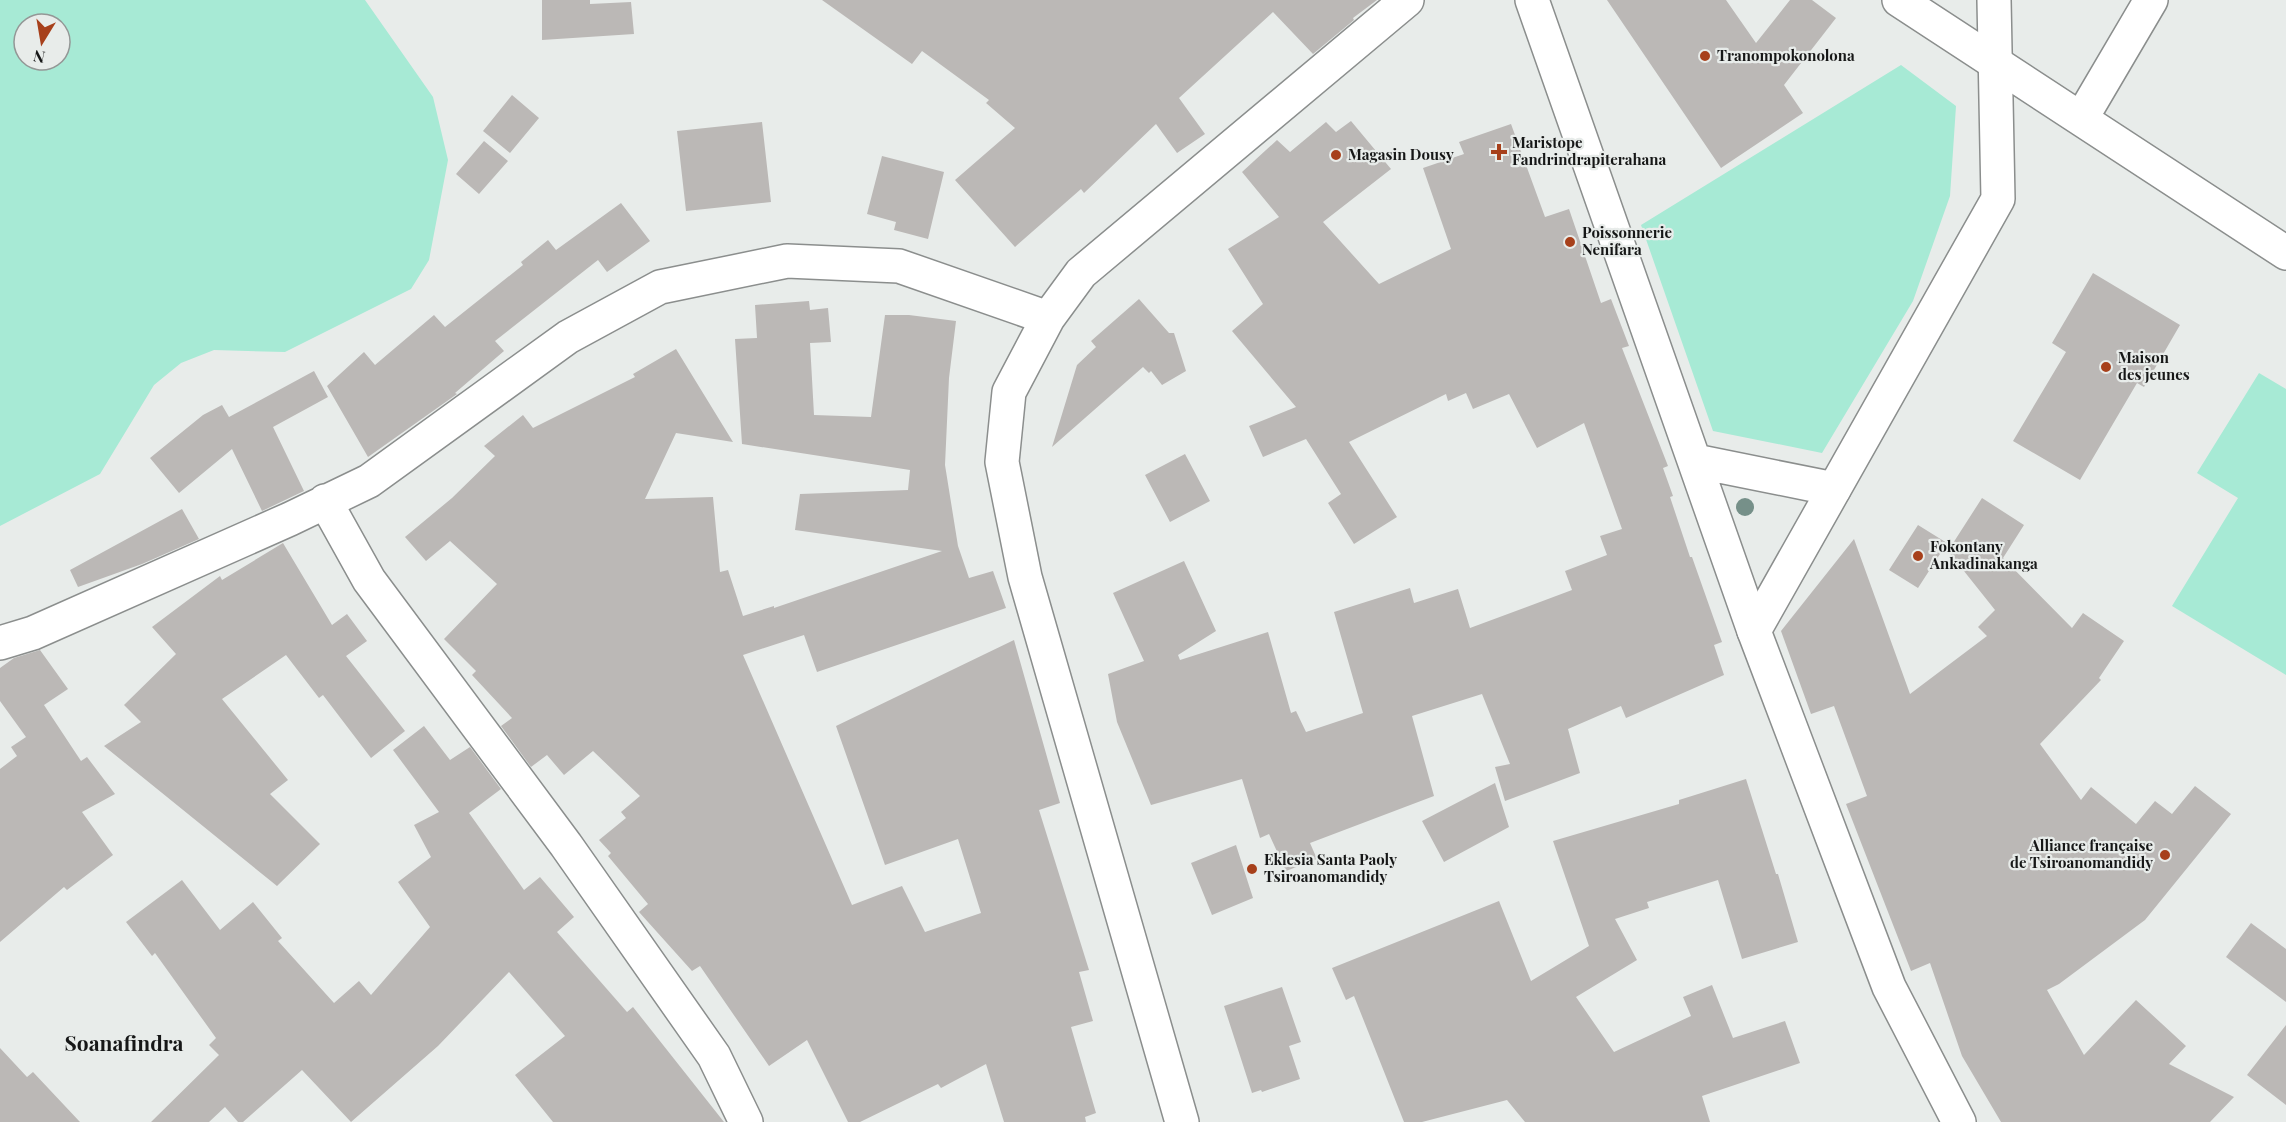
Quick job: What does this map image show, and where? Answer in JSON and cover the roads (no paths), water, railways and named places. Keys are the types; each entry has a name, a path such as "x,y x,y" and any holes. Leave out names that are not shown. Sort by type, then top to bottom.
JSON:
{"street":[{"path":"1182,1122 1025,577 1002,462 1009,392 1048,318 1080,273 1407,0"},
{"path":"1532,0 1754,631 1889,987 1959,1122"},
{"path":"1899,0 2286,253"},
{"path":"1754,631 1998,199 1994,0"},
{"path":"2080,119 2151,0"},
{"path":"0,643 33,633 290,519 369,481 568,337 660,287 787,261 899,266 1048,318"},
{"path":"1695,461 1834,489"},
{"path":"325,501 369,580 566,845 714,1056 746,1122"}],"place":[{"name":"Tranompokonolona","path":"1705,56"},
{"name":"Maristope Fandrindrapiterahana","path":"1499,152"},
{"name":"Magasin Dousy","path":"1336,155"},
{"name":"Poissonnerie Nenifara","path":"1570,242"},
{"name":"Maison des jeunes","path":"2106,367"},
{"name":"Fokontany Ankadinakanga","path":"1918,556"},
{"name":"Alliance française de Tsiroanomandidy","path":"2165,855"},
{"name":"Eklesia Santa Paoly Tsiroanomandidy","path":"1252,869"}],"district":[{"name":"Soanafindra","path":"124,1044"}]}
